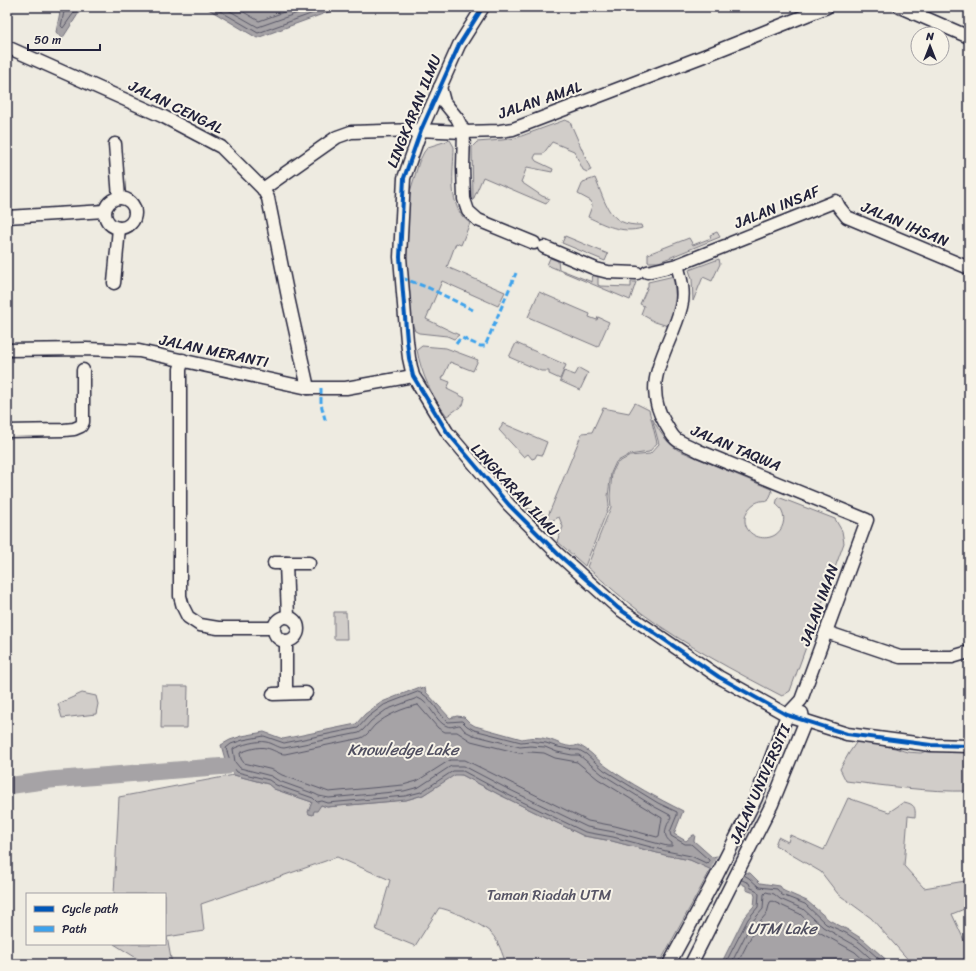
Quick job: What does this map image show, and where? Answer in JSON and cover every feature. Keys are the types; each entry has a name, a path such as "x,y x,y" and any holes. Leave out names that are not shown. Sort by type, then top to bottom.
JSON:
{"street":[{"name":"LINGKARAN ILMU","path":"483,7 459,45 421,130 404,178 400,257 407,341 413,376 447,432 508,505 558,554 618,608 719,677 787,715 847,734 931,744 969,746"},
{"name":"JALAN AMAL","path":"263,190 337,137 351,132 421,130 464,132 500,131 513,129 827,7"},
{"path":"900,7 969,37"},
{"name":"JALAN CENGAL","path":"7,47 164,117 221,147 263,190 268,198 308,388"},
{"path":"440,87 444,102 457,118 464,132"},
{"name":"JALAN INSAF","path":"464,132 464,199 468,211 478,220 596,269 608,272 642,273 677,265 836,200"},
{"path":"115,144 120,198"},
{"path":"120,198 129,201 132,204 135,213 134,218 128,225 119,228 110,224 107,220 105,211 108,204 115,199 120,198"},
{"name":"JALAN IHSAN","path":"836,200 839,207 847,217 969,268"},
{"path":"7,217 105,211"},
{"path":"114,283 119,228"},
{"name":"JALAN TAQWA","path":"677,265 683,291 682,306 656,375 654,389 658,412 676,439 699,451 867,520"},
{"name":"JALAN MERANTI","path":"7,350 86,349 139,351 308,388 346,388 413,376"},
{"path":"182,360 180,369 180,596 183,606 188,617 200,625 218,628 274,628"},
{"path":"7,431 64,430 74,429 81,426 84,417 83,370"},
{"name":"JALAN IMAN","path":"801,700 867,520"},
{"path":"274,563 309,563"},
{"path":"286,563 288,617"},
{"path":"288,617 297,623 298,633 293,639 286,641 282,640 276,635 274,628 280,618 288,617"},
{"path":"826,632 900,657 952,657 969,652"},
{"path":"286,641 286,693"},
{"path":"273,694 306,693"},
{"name":"JALAN UNIVERSITI","path":"669,964 716,877 756,798 787,715 801,700"},
{"name":"JALAN UNIVERSITI","path":"691,964 772,804 804,725 801,700"}],"green space":[{"path":"565,120 570,122 591,170 587,172 583,170 574,151 552,142 543,154 536,154 534,158 536,161 553,169 552,172 527,167 521,182 542,196 550,199 546,204 483,177 473,200 472,147 477,142 516,138"},
{"path":"450,140 454,147 454,198 457,208 462,216 470,223 461,245 456,243 447,267 505,292 498,306 442,281 426,319 459,335 454,339 447,336 419,333 415,331 412,323 404,276 410,192 419,162 428,147"},
{"path":"595,178 606,204 615,217 621,222 641,225 642,228 628,230 614,228 588,217 592,206 591,201 578,194 583,182"},
{"path":"717,232 720,237 659,262 648,262 648,254 689,238 693,245 711,238 710,235"},
{"path":"565,236 608,254 605,261 562,243"},
{"path":"550,258 558,261 559,269 592,282 593,272 598,273 598,285 600,286 631,287 631,282 636,282 630,300 547,265"},
{"path":"719,259 720,264 712,281 703,277 693,301 692,279 689,270"},
{"path":"675,276 679,303 668,326 655,322 641,314 644,306 640,304 648,286 648,282"},
{"path":"539,292 590,314 589,317 597,320 598,317 609,322 598,347 528,317"},
{"path":"516,343 566,365 560,379 549,374 549,371 541,371 509,357"},
{"path":"422,346 446,348 478,360 473,371 450,362 442,379 450,382 447,389 465,398 463,405 447,416 424,376 417,350"},
{"path":"579,368 588,373 580,390 560,381 564,371 575,375"},
{"path":"635,403 649,410 657,443 649,452 629,455 616,462 611,473 608,496 609,506 585,566 557,541 563,527 559,517 547,523 538,523 525,507 548,516 582,433 592,432 603,408 629,413"},
{"path":"652,418 663,436 678,450 771,489 772,492 768,501 758,502 747,511 745,521 746,526 754,535 767,538 775,535 780,530 784,517 782,510 776,504 778,497 835,519 842,531 844,543 790,691 782,696 711,658 676,637 628,603 587,567 611,507 610,496 612,473 617,463 630,456 650,454 659,444"},
{"path":"502,423 547,442 542,455 537,454 535,458 532,459 528,454 524,457 499,430"},
{"path":"334,612 346,612 347,639 334,639"},
{"path":"162,686 188,686 187,728 161,728"},
{"path":"82,693 96,696 98,704 96,714 62,718 58,704"},
{"path":"858,740 907,752 921,753 931,749 969,750 969,791 923,790 846,781 840,769"},
{"name":"Taman Riadah UTM","path":"455,774 462,775 584,836 612,841 690,860 711,869 659,964 506,964 502,952 491,933 466,918 451,911 439,908 415,946 376,930 390,880 337,857 201,904 204,931 167,937 172,964 146,964 116,945 166,945 166,893 114,893 119,797 234,775 268,784 274,789 312,802 314,811 321,805 327,807 406,800 423,795"},
{"path":"848,798 889,812 904,802 914,806 915,817 908,816 904,866 924,888 965,881 969,887 969,907 952,914 969,951 969,964 912,964 871,918 838,894 821,872 775,845 778,837 788,842 790,835 824,850"}],"water":[{"path":"61,7 84,7 62,39 56,32"},
{"path":"205,7 342,7 257,38"},
{"name":"Knowledge Lake","path":"420,687 422,689 425,688 426,692 450,718 457,716 464,717 475,726 522,739 541,738 566,746 578,745 582,747 625,779 683,811 674,834 686,841 695,835 694,841 712,857 717,856 750,873 760,883 780,886 784,891 807,901 829,920 864,940 891,964 721,964 745,916 754,906 754,893 746,890 746,886 690,860 612,841 584,836 462,775 455,775 423,795 406,800 327,807 321,805 317,811 314,811 313,815 309,814 308,812 312,802 274,789 268,784 234,775 227,766 221,745 230,740 264,732 283,739 356,724 365,714 382,702"}],"pier":[{"path":"717,856 747,870 740,885 710,871"}],"waterway":[{"path":"7,786 50,780 227,766"}],"marked path":[{"path":"456,344 462,338 480,346 485,346 516,273"},
{"path":"402,278 429,288 473,310"},
{"path":"321,388 321,404 326,423"}],"cycle path":[{"path":"483,7 459,45 421,130 404,178 400,257 409,358 413,376 447,432 509,505 558,554 618,608 719,677 787,715 847,734 931,745 969,746"}],"water label":[{"name":"UTM Lake","path":"782,928"}]}
